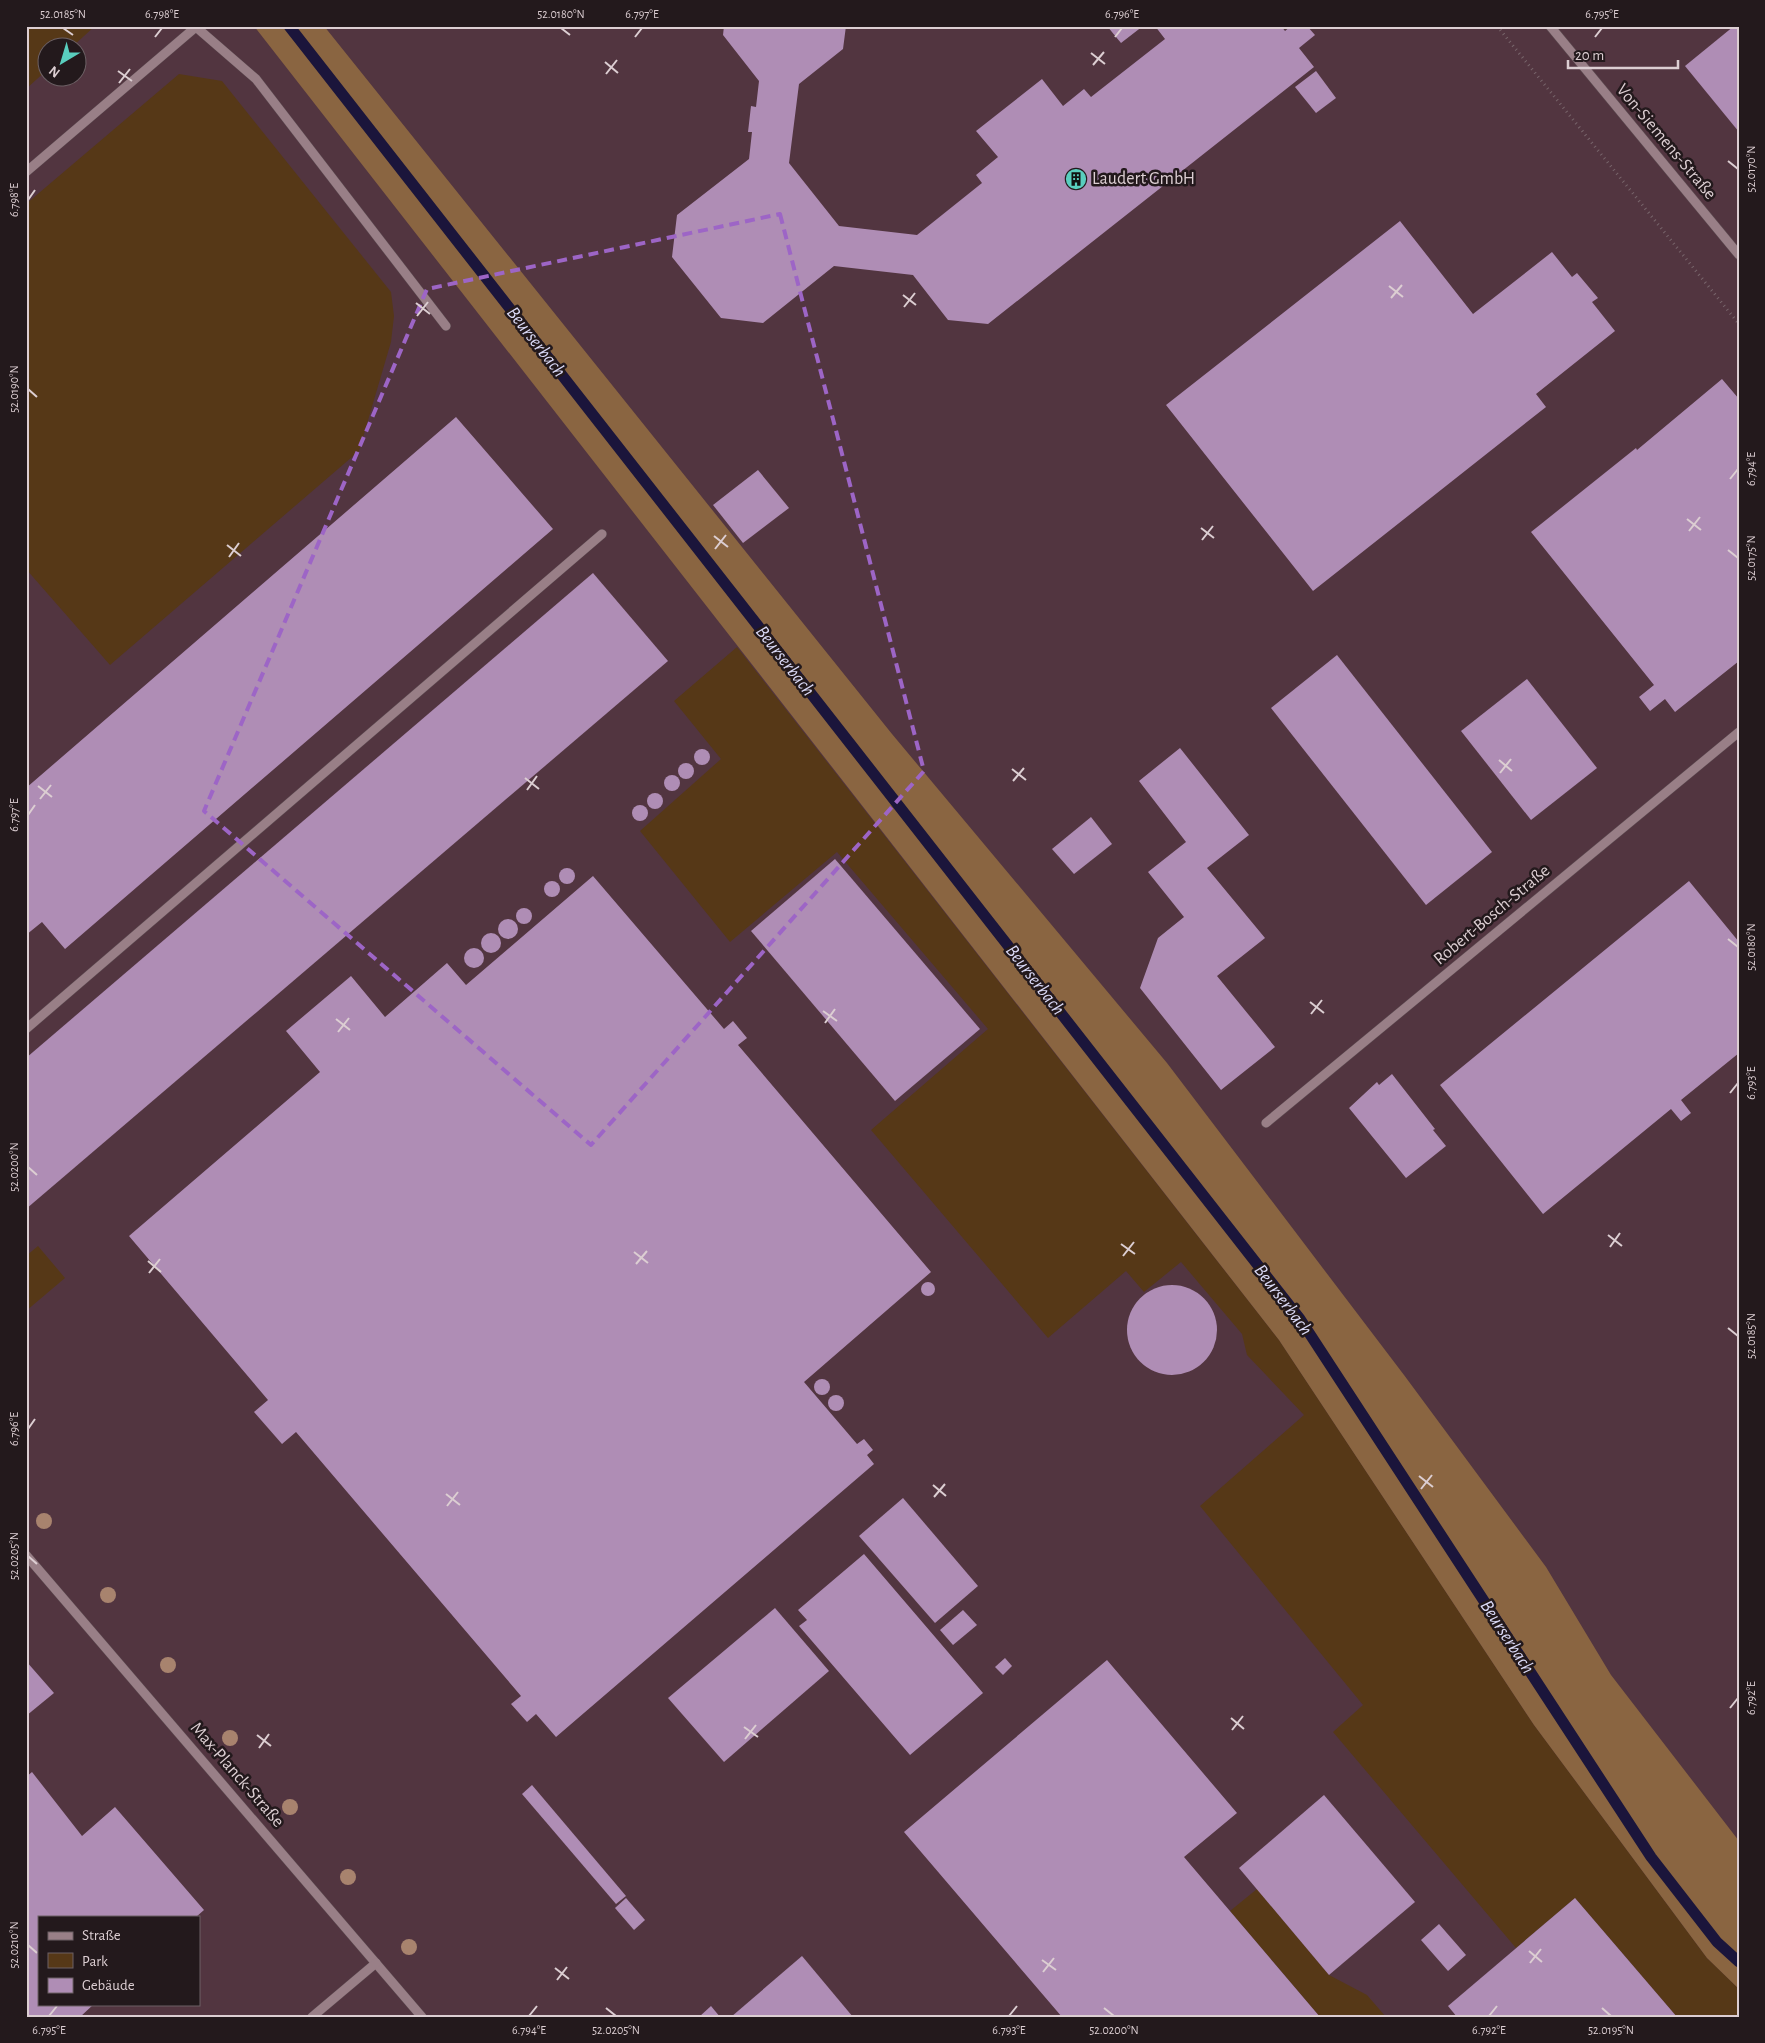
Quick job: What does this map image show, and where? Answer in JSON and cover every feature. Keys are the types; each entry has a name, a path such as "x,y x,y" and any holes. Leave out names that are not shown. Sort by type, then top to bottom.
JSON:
{"street":[{"name":"Von-Siemens-Straße","path":"1550,26 1739,255"},
{"path":"26,172 197,27 256,79 446,326"},
{"path":"26,1029 602,534"},
{"name":"Robert-Bosch-Straße","path":"1266,1123 1739,732"},
{"name":"Max-Planck-Straße","path":"26,1555 422,2017"},
{"path":"312,2017 376,1963"}],"path":[{"path":"1497,26 1739,324"}],"highlighted area":[{"path":"780,214 924,771 591,1145 204,811 427,289"}],"shaded area":[{"path":"91,26 1739,26 1739,2017 26,2017 26,83 38,73 38,88 88,88 88,38 77,38"},
{"path":"254,26 324,26 892,734 1167,1063 1404,1375 1546,1567 1611,1675 1739,1841 1739,1989 1707,1958 1534,1725 1279,1340"}],"green space":[{"path":"26,26 95,26 82,38 38,38 38,78 26,89"},
{"path":"179,74 222,81 391,292 394,316 391,342 359,451 110,665 26,569 26,204"},
{"path":"737,647 1279,1340 1534,1725 1707,1958 1739,1989 1739,2017 1677,2017 1575,1898 1516,1948 1333,1732 1363,1705 1200,1506 1304,1415 1247,1355 1242,1334 1181,1262 1144,1292 1126,1271 1048,1338 871,1130 988,1029 837,852 730,942 640,831 721,759 674,701"},
{"path":"38,1246 65,1278 26,1311 26,1256"},
{"path":"1257,1889 1329,1975 1367,1995 1386,2017 1320,2017 1230,1911"}],"building":[{"name":"Laudert GmbH","path":"724,26 846,26 843,49 799,84 789,163 839,226 917,235 982,183 976,175 998,157 976,131 1042,79 1063,106 1084,89 1091,97 1165,39 1155,26 1281,26 1285,31 1291,26 1307,26 1315,35 1299,48 1314,67 988,324 948,320 913,275 834,266 763,323 721,318 672,257 677,215 749,159 752,132 748,132 751,106 756,107 759,81 723,35"},
{"path":"1107,26 1143,26 1121,43"},
{"path":"1734,26 1739,26 1739,132 1685,66"},
{"path":"1316,71 1336,98 1316,113 1295,87"},
{"path":"1400,221 1473,314 1552,252 1572,277 1577,273 1598,298 1592,302 1615,331 1536,394 1546,407 1313,591 1166,405"},
{"path":"1722,379 1739,399 1739,661 1675,712 1665,699 1650,711 1639,697 1654,685 1531,532 1636,448 1637,450"},
{"path":"456,417 553,529 65,949 42,922 26,935 26,788"},
{"path":"758,470 789,508 743,543 713,505"},
{"path":"593,573 668,661 26,1209 26,1058"},
{"path":"1337,655 1492,852 1426,905 1271,708"},
{"path":"1527,679 1597,768 1531,820 1461,731"},
{"path":"1180,748 1249,835 1207,868 1265,938 1217,976 1275,1047 1221,1090 1140,988 1158,938 1184,917 1148,872 1186,842 1139,781"},
{"path":"702,749 708,751 710,757 708,763 702,765 696,763 694,757 696,751"},
{"path":"683,763 689,763 694,768 692,777 683,779 678,774 678,768"},
{"path":"672,775 678,777 680,783 678,789 672,791 666,789 664,783 666,777"},
{"path":"652,793 658,793 663,798 661,807 652,809 647,804 647,798"},
{"path":"640,805 646,807 648,813 646,819 640,821 634,819 632,813 634,807"},
{"path":"1091,817 1112,844 1074,874 1052,849"},
{"path":"835,859 980,1029 895,1101 751,931"},
{"path":"567,868 573,870 575,876 573,882 567,884 561,882 559,876 561,870"},
{"path":"593,876 724,1029 733,1021 747,1038 738,1045 931,1272 804,1382 857,1444 864,1439 873,1450 867,1455 874,1464 556,1737 536,1714 527,1722 511,1704 521,1696 296,1432 282,1444 254,1412 268,1400 129,1236 320,1072 286,1031 351,976 385,1017 447,963 466,985"},
{"path":"552,881 558,883 560,889 558,895 552,897 546,895 544,889 546,883"},
{"path":"1689,881 1739,942 1739,1053 1681,1100 1691,1113 1681,1121 1671,1109 1543,1214 1440,1085"},
{"path":"521,908 527,908 532,913 530,922 521,924 516,919 516,913"},
{"path":"508,919 515,922 518,929 515,936 508,939 501,936 498,929 501,922"},
{"path":"491,933 498,936 501,943 498,950 491,953 484,950 481,943 484,936"},
{"path":"474,948 481,951 484,958 481,965 474,968 467,965 464,958 467,951"},
{"path":"1392,1074 1446,1146 1406,1178 1349,1108 1377,1082 1379,1085"},
{"path":"928,1282 933,1284 935,1289 933,1294 928,1296 923,1294 921,1289 923,1284"},
{"path":"1172,1285 1189,1288 1204,1298 1214,1313 1217,1330 1214,1347 1204,1362 1189,1372 1172,1375 1155,1372 1140,1362 1130,1347 1127,1330 1130,1313 1140,1298 1155,1288"},
{"path":"822,1379 828,1381 830,1387 828,1393 822,1395 816,1393 814,1387 816,1381"},
{"path":"836,1395 842,1397 844,1403 842,1409 836,1411 830,1409 828,1403 830,1397"},
{"path":"903,1498 978,1586 935,1623 859,1536"},
{"path":"864,1554 983,1693 910,1755 799,1626 807,1620 798,1610"},
{"path":"775,1608 829,1671 724,1762 668,1698"},
{"path":"963,1610 977,1625 953,1645 940,1630"},
{"path":"1005,1658 1012,1666 1003,1675 995,1667"},
{"path":"1107,1660 1237,1813 1184,1857 1320,2017 1062,2017 904,1832"},
{"path":"26,1661 54,1693 26,1716"},
{"path":"32,1772 82,1836 115,1807 204,1910 197,1916 38,1916 38,2006 92,2006 80,2017 26,2017 26,1777"},
{"path":"532,1785 626,1896 616,1904 522,1794"},
{"path":"1324,1795 1415,1902 1329,1975 1239,1868"},
{"path":"626,1898 645,1920 634,1930 615,1908"},
{"path":"1575,1898 1677,2017 1457,2017 1448,2006"},
{"path":"1439,1924 1466,1955 1448,1971 1421,1940"},
{"path":"802,1956 853,2017 731,2017"},
{"path":"711,2006 720,2017 699,2017"}],"waterway":[{"name":"Beurserbach","path":"289,26 1300,1319 1651,1857 1717,1942 1739,1962"}],"place":[{"name":"Laudert GmbH","path":"1076,179"}]}
